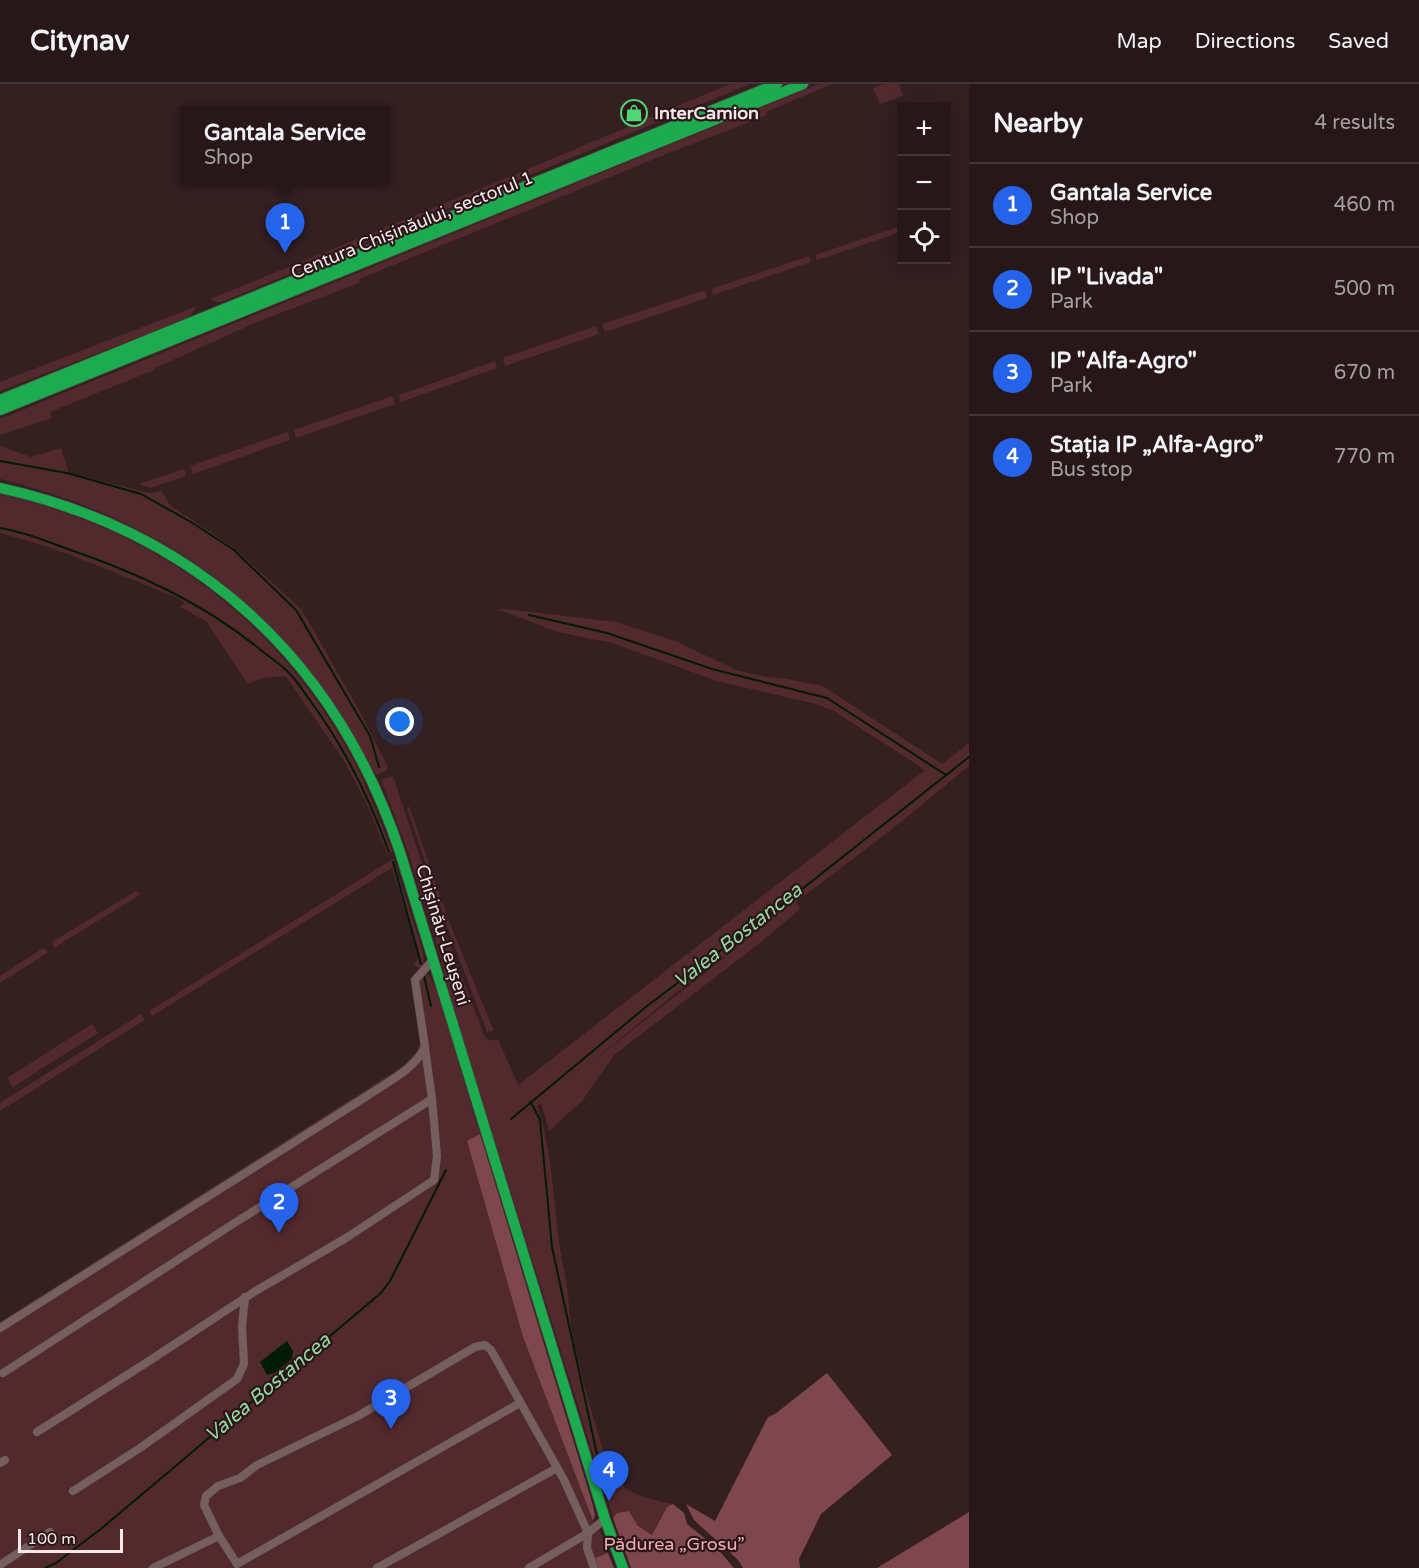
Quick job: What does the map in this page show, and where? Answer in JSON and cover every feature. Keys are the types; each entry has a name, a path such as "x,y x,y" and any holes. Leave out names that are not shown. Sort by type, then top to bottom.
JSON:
{"highway":[{"name":"Centura Chișinăului, sectorul 1","path":"0,400 777,84"},
{"name":"Centura Chișinăului, sectorul 1","path":"0,410 803,84"},
{"name":"Chișinău-Leușeni","path":"0,488 75,509 135,534 218,587 243,607 280,644 303,671 339,722 375,787 400,852 606,1520 623,1568"}],"street":[{"path":"37,1432 245,1297 346,1238 434,1180 437,1156 432,1099 415,980 433,960"},
{"path":"0,1328 405,1071 420,1057 425,1047"},
{"path":"3,1373 432,1099"},
{"path":"73,1491 140,1448 237,1379 244,1364 242,1326 245,1297"},
{"path":"520,1403 237,1564 219,1536 204,1505 206,1496 218,1486 240,1478 257,1465 358,1416 475,1347 484,1345 491,1350 564,1480 588,1533 587,1548 594,1568"},
{"path":"377,1568 557,1468"},
{"path":"529,1568 606,1520"},
{"path":"0,1565 50,1532"},
{"path":"153,1568 219,1536"}],"shaded area":[{"path":"730,84 750,84 222,302 210,299 509,177"},
{"path":"819,84 832,84 766,112 767,115 359,279 360,282 354,285 257,322 152,371 50,412 52,418 0,435 0,419"},
{"path":"883,84 899,84 903,96 880,104 873,88"},
{"path":"897,227 897,233 817,260 815,255"},
{"path":"809,256 811,262 713,295 711,289"},
{"path":"705,290 707,298 605,332 602,324"},
{"path":"197,306 189,318 0,391 0,382"},
{"path":"596,326 599,334 505,366 503,358"},
{"path":"495,361 497,368 401,402 399,395"},
{"path":"392,396 395,404 296,438 294,430"},
{"path":"288,432 290,440 193,474 190,466"},
{"path":"0,446 31,457 61,448 69,473 149,493 162,491 170,505 234,548 302,610 358,708 388,767 387,770 377,775 375,773 341,716 305,666 265,622 222,583 174,550 121,521 64,498 0,479"},
{"path":"184,469 186,476 150,488 139,484"},
{"path":"0,495 57,511 112,532 162,558 210,590 253,627 292,669 327,715 357,767 392,851 388,855 366,802 343,759 286,677 266,678 248,684 206,621 180,607 185,603 178,598 68,554 0,533"},
{"path":"505,609 616,622 678,642 736,670 823,686 942,764 969,743 969,766 891,830 796,902 800,909 760,943 614,1055 583,1100 549,1131 541,1103 537,1106 549,1156 573,1338 604,1454 614,1476 624,1487 644,1497 673,1504 667,1507 652,1535 638,1526 629,1511 617,1513 613,1518 460,1029 406,846 381,780 393,776 445,932 484,1035 490,1040 498,1039 518,1085 925,770 834,711 816,704 717,681 612,643 557,632 503,611 492,610","holes":["758,931 588,1065 682,988"]},
{"path":"409,806 448,919 494,1031 487,1032 448,929 407,808"},
{"path":"393,859 423,951 424,965 419,968 414,965 419,956 392,868 152,1016 149,1011"},
{"path":"136,891 141,894 54,948 52,942"},
{"path":"43,948 49,952 0,983 0,976"},
{"path":"423,975 429,975 437,991 480,1134 467,1141 523,1337 596,1529 599,1529 608,1553 595,1558 598,1568 0,1568 0,1322 403,1066 417,1051 419,1044 426,1039 418,986"},
{"path":"141,1014 145,1020 0,1111 0,1103"},
{"path":"92,1024 98,1033 13,1087 7,1078"},
{"path":"287,1341 293,1351 292,1359 274,1373 267,1375 260,1362"}],"green space":[{"path":"480,1134 592,1502 595,1515 593,1521 523,1337 467,1141"},
{"path":"827,1373 892,1455 821,1514 799,1559 800,1568 743,1568 738,1560 694,1520 686,1504 715,1521 768,1417"},
{"name":"Pădurea „Grosu”","path":"673,1504 684,1513 687,1524 717,1548 734,1568 631,1568 613,1518 617,1513 629,1511 638,1526 652,1535 667,1507"},
{"path":"969,1512 969,1568 877,1568"},
{"path":"608,1553 614,1568 598,1568 595,1558"}],"waterway":[{"path":"0,461 67,473 141,494 191,522 234,550 296,610 370,736 379,767"},
{"path":"0,528 33,536 91,557 168,590 217,618 280,665 300,686 344,754 364,792 389,852"},
{"path":"529,615 607,633 712,669 827,698 946,775"},
{"name":"Valea Bostancea","path":"511,1119 647,1006 797,893 969,757"},
{"path":"393,862 421,964"},
{"path":"424,976 431,1006"},
{"path":"531,1102 540,1120 552,1247 606,1496"},
{"name":"Valea Bostancea","path":"45,1568 56,1563 102,1528 381,1293 390,1281 446,1170"}],"place":[{"name":"InterCamion","path":"634,113"},
{"name":"Gantala Service","path":"285,253"},
{"name":"IP \"Livada\"","path":"279,1233"},
{"name":"IP \"Alfa-Agro\"","path":"391,1429"},
{"name":"Stația IP „Alfa-Agro”","path":"609,1501"}]}
